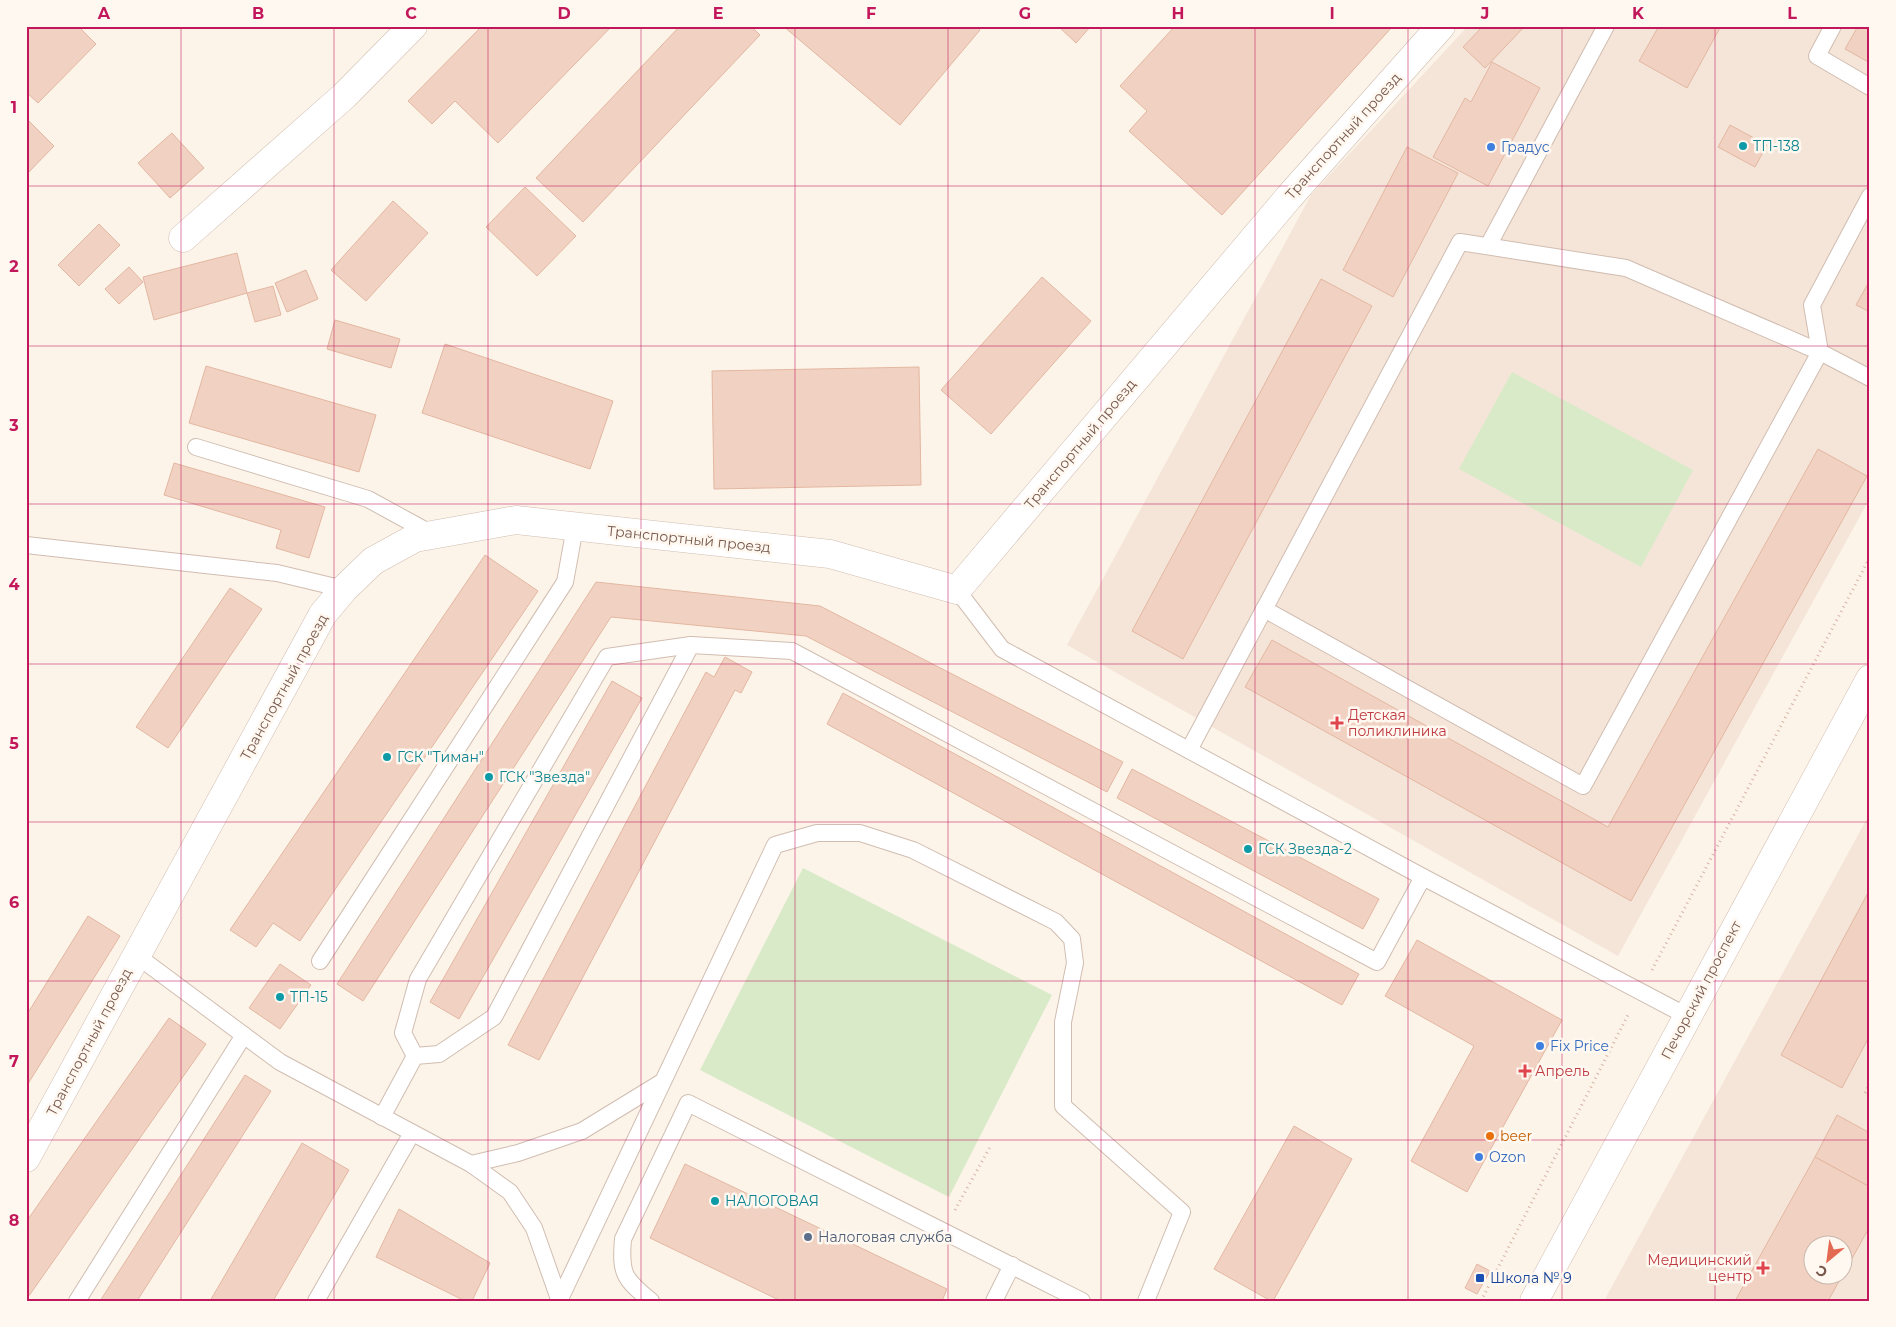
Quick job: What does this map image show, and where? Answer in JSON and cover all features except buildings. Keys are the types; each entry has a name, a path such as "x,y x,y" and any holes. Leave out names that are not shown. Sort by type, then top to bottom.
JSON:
{"street":[{"path":"183,238 344,96 413,26"},
{"name":"Транспортный проезд","path":"26,1158 323,614 344,589 373,562 415,538 516,520 830,554 957,590 1270,219 1441,26"},
{"name":"Печорский проспект","path":"1535,1300 1870,680"}],"lane":[{"path":"1488,246 1606,26"},
{"path":"1833,26 1817,56 1870,87"},
{"path":"1264,609 1583,786 1820,352 1812,305 1870,196"},
{"path":"1189,750 1460,242 1626,268 1820,352 1870,378"},
{"path":"196,447 368,498 434,535"},
{"path":"320,960 565,582 575,527"},
{"path":"26,545 277,573 344,589"},
{"path":"957,590 1002,649 1423,877 1687,1016"},
{"path":"415,1056 403,1033 418,978 608,657 691,645 792,651 1377,962 1423,877"},
{"path":"415,1056 439,1054 494,1017 691,645"},
{"path":"559,1300 775,845 817,833 860,833 913,850 1056,922 1072,939 1075,963 1063,1022 1063,1106 1182,1212 1146,1301"},
{"path":"136,955 280,1062 471,1164 510,1192 534,1228 559,1300"},
{"path":"77,1301 244,1035"},
{"path":"382,1117 415,1056"},
{"path":"471,1164 518,1153 582,1131 662,1082"},
{"path":"651,1301 630,1284 621,1262 623,1239 688,1103 1082,1301"},
{"path":"316,1301 412,1132"},
{"path":"994,1301 1012,1265"}],"path":[{"path":"1481,1301 1640,992 1870,557"},
{"path":"1865,1092 1870,1084"},
{"path":"944,1230 990,1147"}],"shaded area":[{"path":"1468,26 1870,26 1870,498 1618,956 1067,645 1311,195"},
{"path":"1870,813 1870,1301 1604,1301"}],"green space":[{"path":"1512,372 1693,470 1641,567 1459,469"},
{"path":"803,868 1052,995 949,1197 700,1070"}],"place":[{"name":"ТП-138","path":"1743,146"},
{"name":"Градус","path":"1491,147"},
{"name":"Детская поликлиника","path":"1337,723"},
{"name":"ГСК \"Тиман\"","path":"387,757"},
{"name":"ГСК \"Звезда\"","path":"489,777"},
{"name":"ГСК Звезда-2","path":"1248,849"},
{"name":"ТП-15","path":"280,997"},
{"name":"Fix Price","path":"1540,1046"},
{"name":"Апрель","path":"1525,1071"},
{"name":"beer","path":"1490,1136"},
{"name":"Ozon","path":"1479,1157"},
{"name":"НАЛОГОВАЯ","path":"715,1201"},
{"name":"Налоговая служба","path":"808,1237"},
{"name":"Медицинский центр","path":"1763,1268"},
{"name":"Школа № 9","path":"1480,1278"}]}
